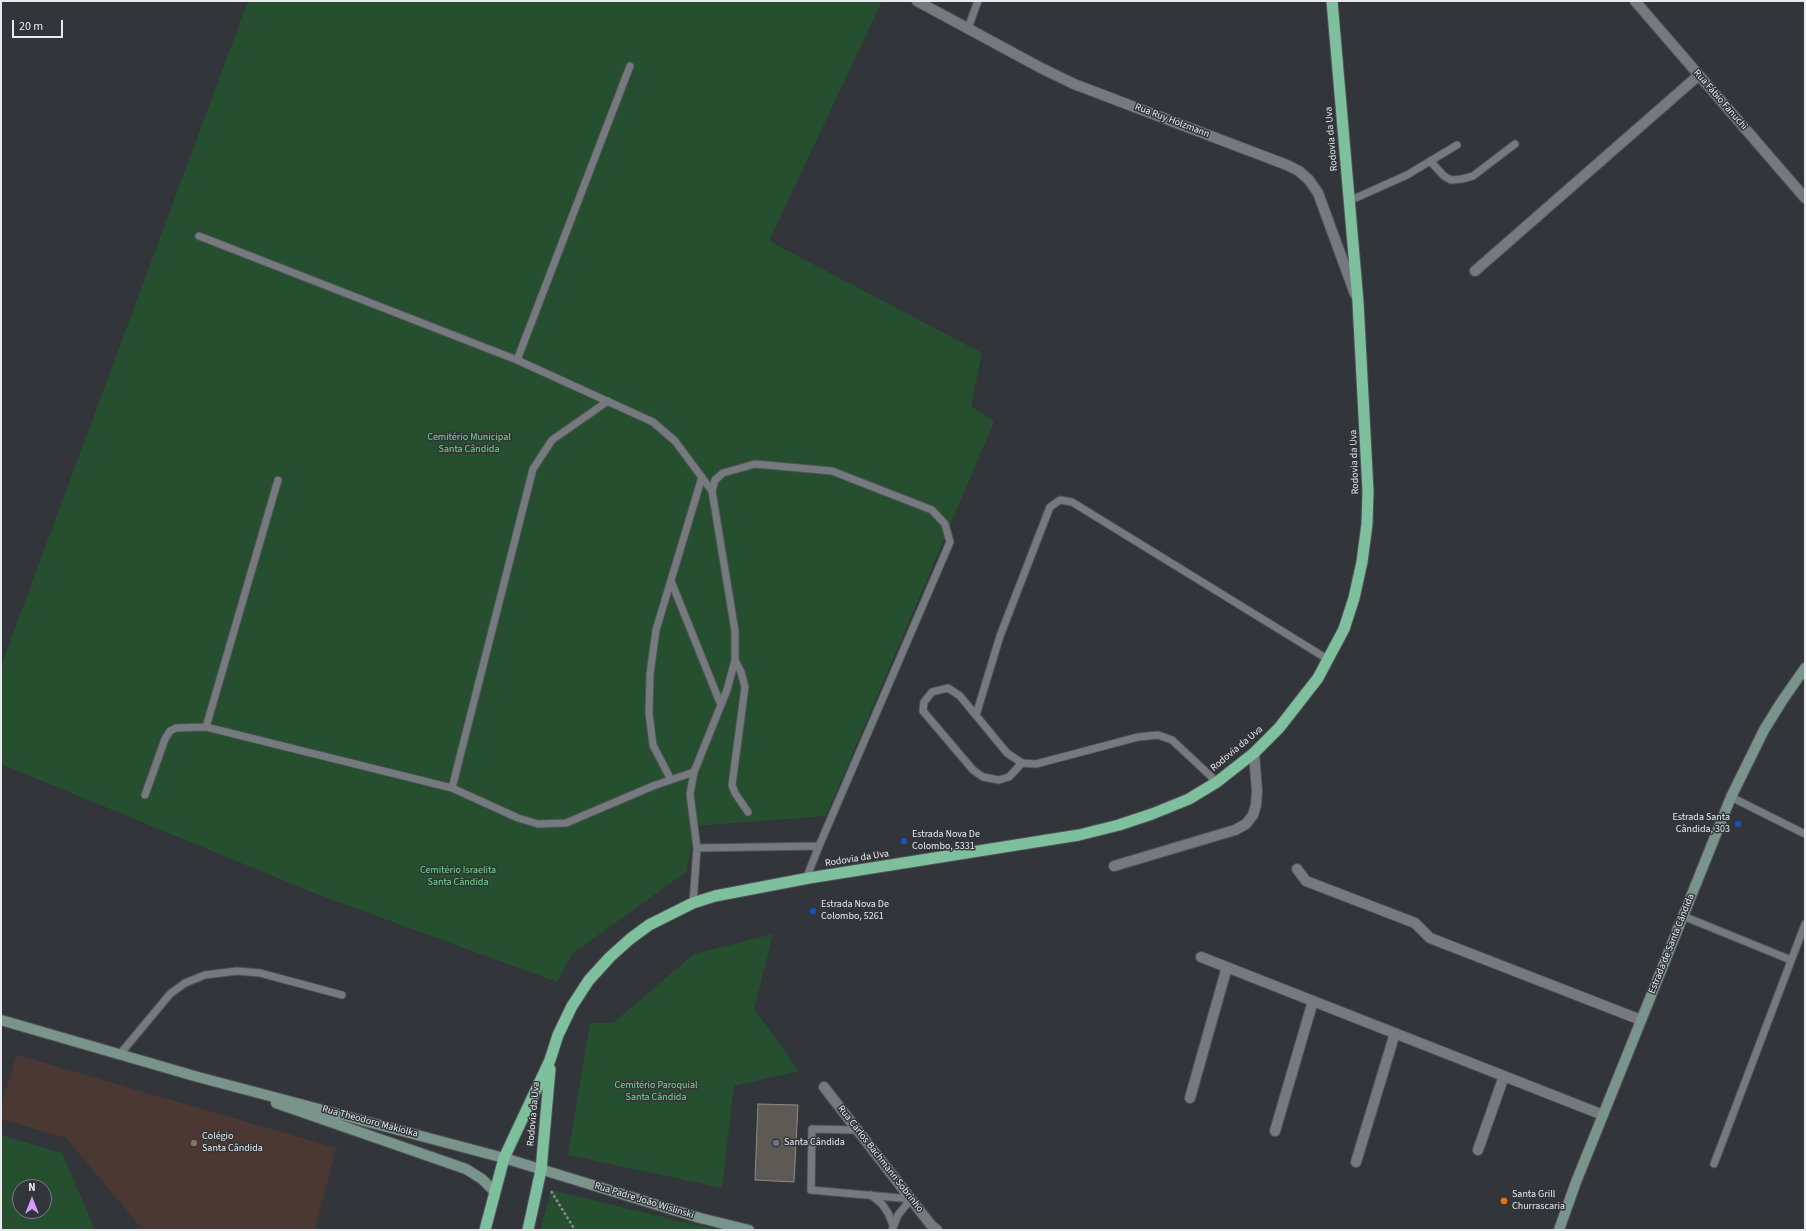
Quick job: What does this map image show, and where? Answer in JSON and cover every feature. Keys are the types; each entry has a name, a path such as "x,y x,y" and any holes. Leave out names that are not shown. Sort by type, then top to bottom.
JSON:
{"highway":[{"name":"Rodovia da Uva","path":"485,1230 504,1158 550,1060 558,1036 572,1006 589,980 610,957 630,939 649,925 692,903 741,890 1037,842 1112,827 1164,809 1189,798 1217,782 1254,753 1279,728 1303,699 1329,660 1344,629 1354,598 1362,562 1367,524 1367,452 1358,302 1332,1"},
{"name":"Rodovia da Uva","path":"528,1230 541,1170 550,1060"}],"main road":[{"name":"Estrada de Santa Cândida","path":"1559,1230 1603,1115 1731,797 1764,730 1803,674"},
{"name":"Rua Theodoro Makiolka","path":"1,1020 198,1076 504,1158 541,1170"},
{"name":"Rua Theodoro Makiolka","path":"198,1076 466,1169 482,1179 495,1192"},
{"name":"Rua Padre João Wislinski","path":"541,1170 700,1218 748,1230"}],"street":[{"name":"Rua Ruy Holzmann","path":"917,1 1041,68 1074,84 1287,165 1299,172 1309,180 1318,193 1358,302"},
{"name":"Rua Fábio Fanuchi","path":"1635,1 1805,198"},
{"path":"1475,271 1699,75"},
{"path":"1114,866 1235,830 1246,824 1253,815 1256,805 1257,791 1254,753"},
{"path":"1297,869 1306,882 1414,922 1430,938 1641,1020"},
{"path":"1201,957 1603,1115"},
{"path":"1190,1098 1227,967"},
{"path":"1275,1131 1313,1001"},
{"path":"1356,1162 1395,1033"},
{"path":"1478,1150 1504,1076"},
{"name":"Rua Carlos Bachmann Sobrinho","path":"824,1087 931,1225 937,1230"}],"lane":[{"path":"968,28 978,1"},
{"path":"517,360 630,66"},
{"path":"1430,161 1444,176 1451,180 1462,180 1473,176 1514,144"},
{"path":"1349,201 1407,175 1457,145"},
{"path":"198,236 517,360 653,422 675,441 712,491"},
{"path":"452,788 533,470 552,440 608,401"},
{"path":"692,903 697,848 690,794 694,772 721,705 735,660 735,631 712,491 715,480 723,473 756,464 832,471 932,510 945,524 950,542 806,879"},
{"path":"671,780 653,745 648,713 650,674 656,630 702,477"},
{"path":"206,727 278,480"},
{"path":"976,715 1003,628 1050,507 1060,500 1072,502 1329,660"},
{"path":"670,581 721,705"},
{"path":"735,660 741,672 745,687 732,784 735,793 748,812"},
{"path":"1022,763 1009,777 999,780 983,777 973,770 923,711 924,702 932,692 948,688 960,696 1007,753 1022,763 1036,764 1138,737 1158,735 1172,740 1217,782"},
{"path":"145,794 165,739 170,732 176,728 206,727 452,788 518,818 538,824 566,823 694,772"},
{"path":"1731,797 1805,834"},
{"path":"697,848 819,846"},
{"path":"1683,916 1791,960"},
{"path":"1714,1164 1791,960 1803,937 1805,924"},
{"path":"120,1054 170,994 185,983 205,975 237,971 260,973 342,995"},
{"path":"857,1130 812,1129 811,1190 911,1199"},
{"path":"871,1195 882,1204 888,1213 892,1227"},
{"path":"892,1227 903,1207 911,1199"}],"path":[{"path":"541,1170 575,1230"}],"shaded area":[{"name":"Colégio Santa Cândida","path":"17,1055 336,1148 315,1230 143,1230 66,1138 1,1119 1,1105"}],"green space":[{"name":"Cemitério Municipal Santa Cândida","path":"248,1 882,1 769,241 982,353 971,406 994,422 826,816 696,826 686,872 572,954 557,982 314,893 1,764 1,666"},
{"name":"Cemitério Paroquial Santa Cândida","path":"773,934 754,1009 799,1071 734,1086 722,1188 568,1155 590,1023 613,1023 694,954"},
{"path":"1,1135 62,1153 95,1230 1,1230"},
{"path":"551,1190 680,1221 719,1230 540,1230"}],"building":[{"name":"Santa Cândida","path":"758,1104 798,1105 794,1182 755,1180"}],"place":[{"name":"Estrada Santa Cândida, 303","path":"1738,824"},
{"name":"Estrada Nova De Colombo, 5331","path":"904,841"},
{"name":"Estrada Nova De Colombo, 5261","path":"813,911"},
{"name":"Colégio Santa Cândida","path":"194,1143"},
{"name":"Santa Cândida","path":"776,1143"},
{"name":"Santa Grill Churrascaria","path":"1504,1201"}],"park label":[{"name":"Cemitério Israelita Santa Cândida","path":"458,876"}]}
